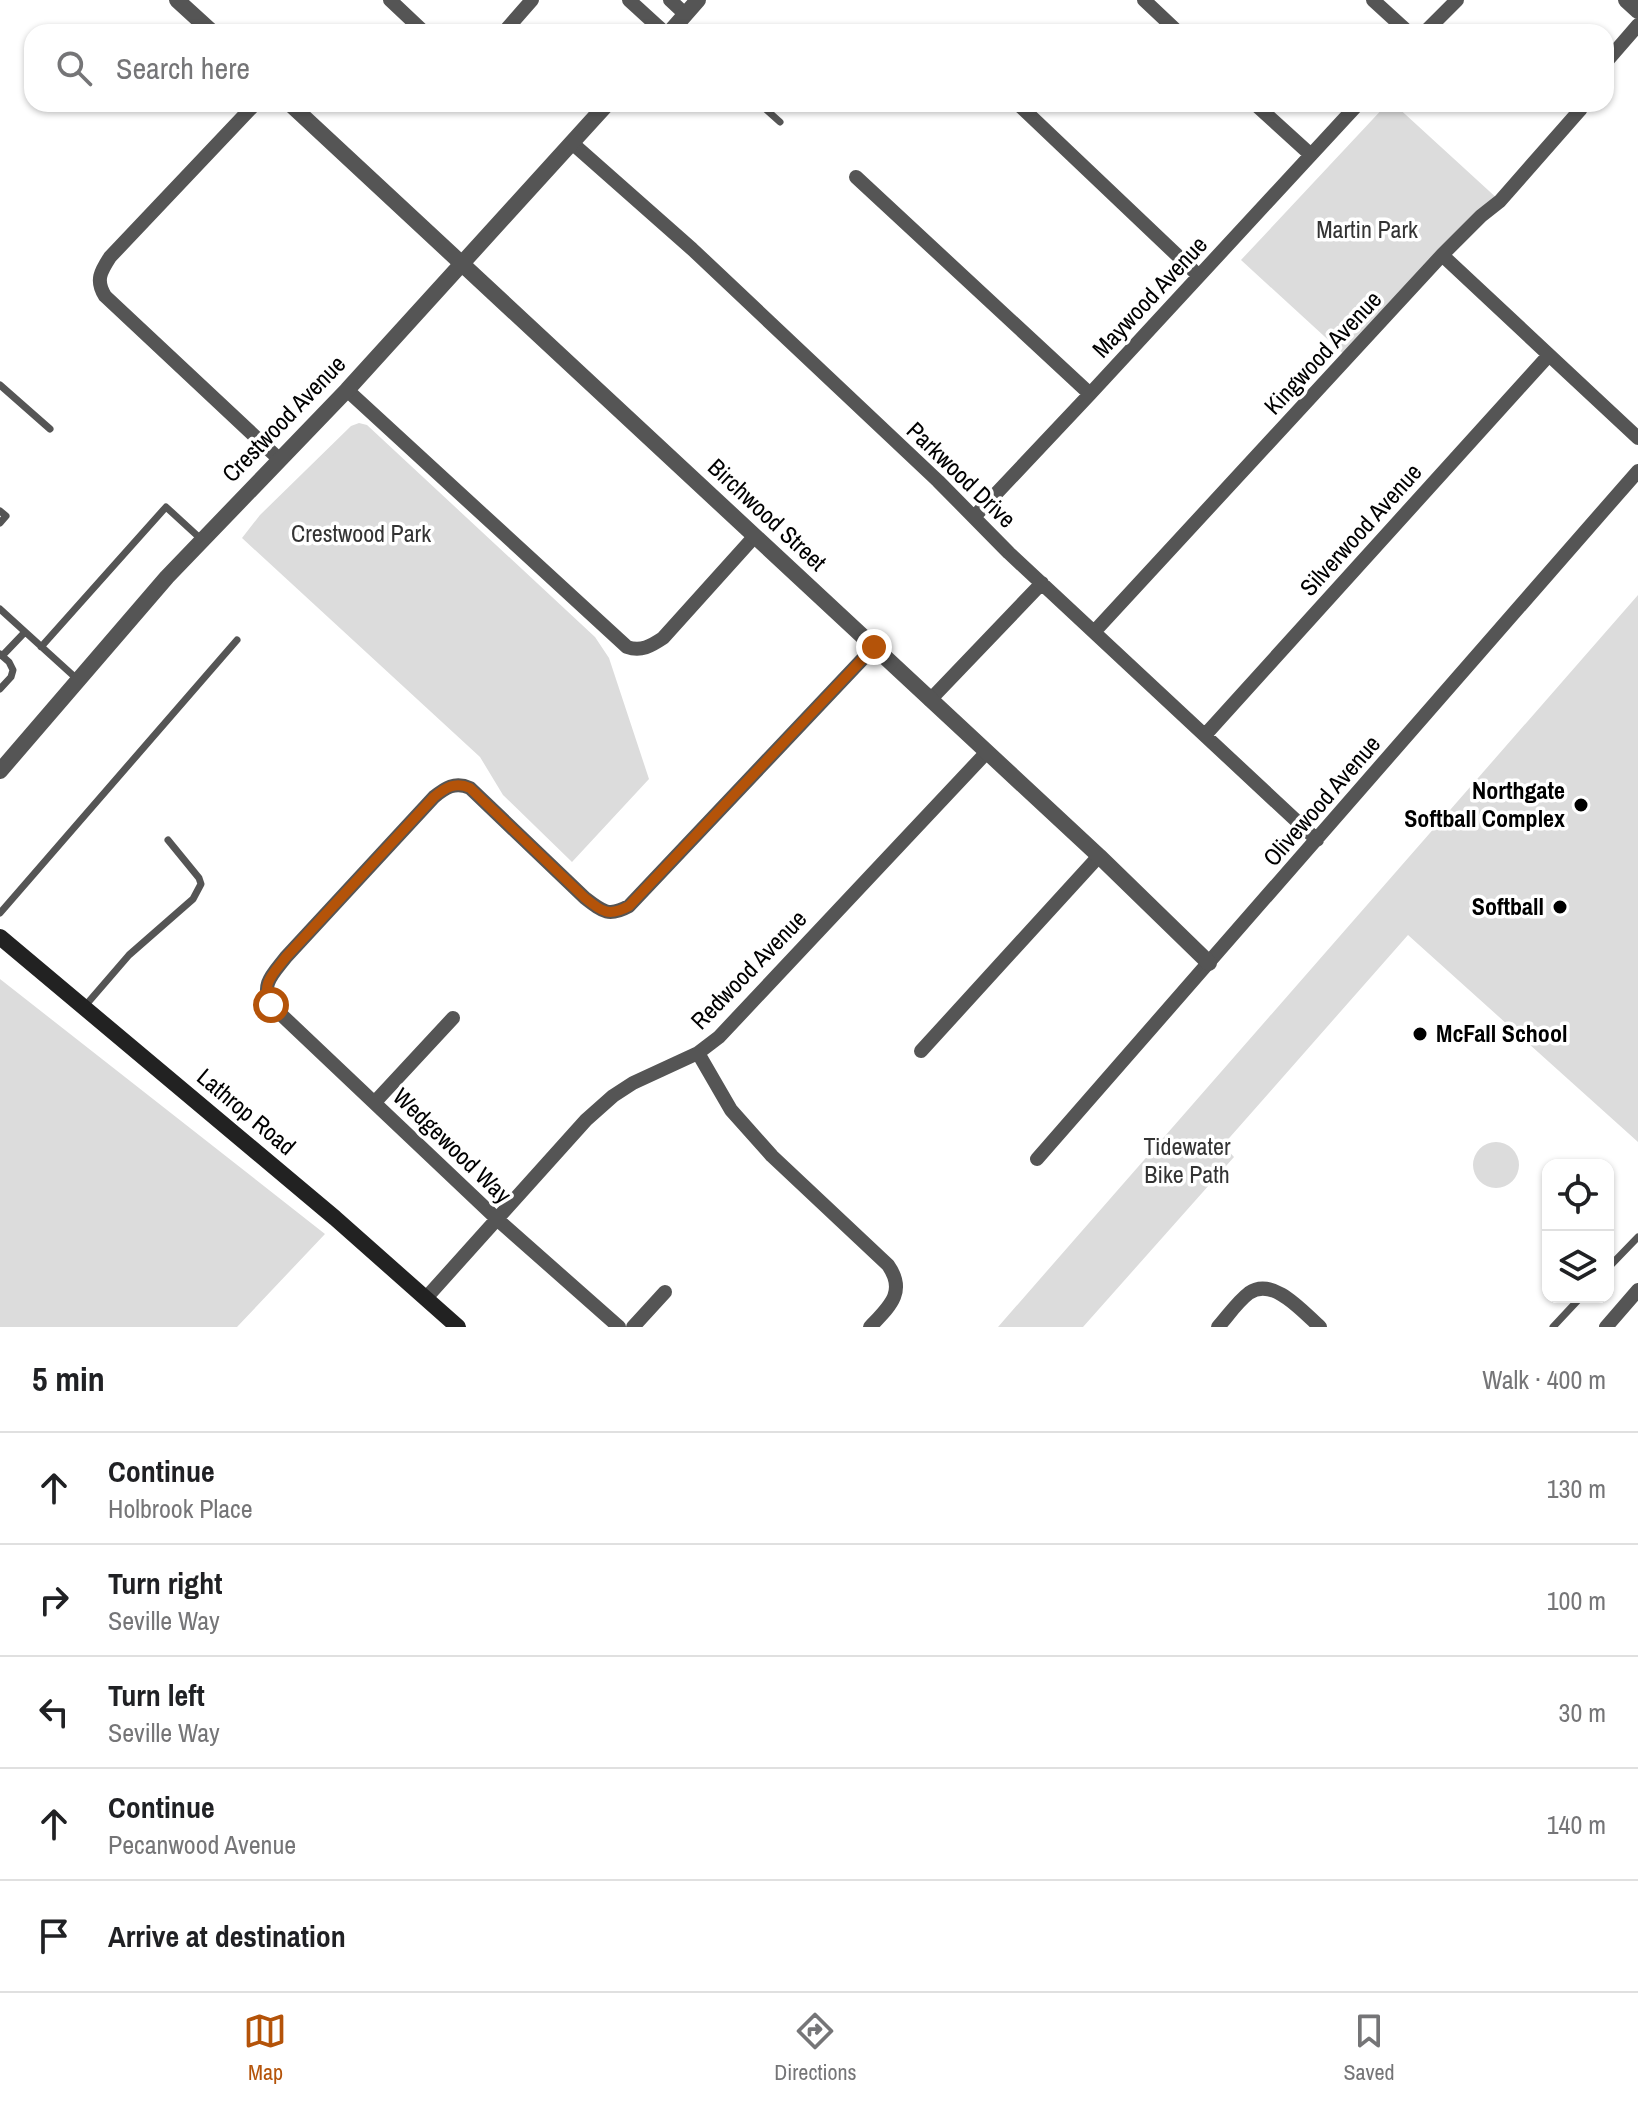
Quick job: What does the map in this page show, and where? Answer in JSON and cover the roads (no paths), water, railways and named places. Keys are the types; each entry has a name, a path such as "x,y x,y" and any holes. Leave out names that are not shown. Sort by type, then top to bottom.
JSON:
{"main road":[{"name":"Lathrop Road","path":"0,937 335,1218 458,1327"}],"street":[{"path":"177,0 203,24"},
{"path":"390,0 416,24"},
{"path":"511,24 532,0"},
{"path":"629,0 662,24"},
{"path":"670,0 685,14"},
{"path":"677,24 698,0"},
{"path":"1144,0 1170,24"},
{"path":"1373,0 1399,24"},
{"path":"1433,24 1457,0"},
{"path":"1626,0 1638,11"},
{"path":"1614,53 1638,25"},
{"path":"247,112 110,257 100,273 99,283 105,296 279,459"},
{"name":"Birchwood Street","path":"299,112 1099,856 1209,963"},
{"name":"Crestwood Avenue","path":"2,763 167,577 347,390 600,112"},
{"path":"1026,112 1199,276"},
{"path":"1264,112 1311,155"},
{"name":"Maywood Avenue","path":"974,517 1351,112"},
{"name":"Kingwood Avenue","path":"1094,632 1442,255 1500,201 1578,112"},
{"name":"Parkwood Drive","path":"572,143 692,249 1317,840"},
{"path":"856,177 1090,394"},
{"path":"1442,255 1638,438"},
{"name":"Silverwood Avenue","path":"1206,734 1549,355"},
{"path":"347,390 627,647 634,650 648,648 663,638 754,537"},
{"name":"Olivewood Avenue","path":"1037,1159 1638,471"},
{"path":"930,700 1042,583"},
{"name":"Wedgewood Way","path":"619,1327 498,1220 271,1005 266,995 268,981 286,957 447,786 470,788 599,909 611,913 629,906 874,647"},
{"name":"Redwood Avenue","path":"426,1298 586,1120 633,1083 698,1053 719,1037 986,753"},
{"path":"921,1051 1099,856"},
{"path":"375,1102 453,1018"},
{"path":"698,1053 731,1110 772,1156 888,1265 896,1281 896,1295 870,1327"},
{"path":"1218,1327 1239,1302 1256,1289 1265,1288 1292,1302 1320,1327"},
{"path":"1606,1327 1638,1290"},
{"path":"633,1327 665,1292"}],"lane":[{"path":"769,112 780,122"},
{"path":"0,385 50,429"},
{"path":"41,647 166,507 202,540"},
{"path":"0,511 6,516 0,523"},
{"path":"0,609 78,680"},
{"path":"0,689 13,670 1,655 25,632"},
{"path":"0,913 237,640"},
{"path":"84,1008 129,955 198,893 199,878 168,840"},
{"path":"1614,1262 1638,1237"},
{"path":"1553,1327 1575,1303"}],"place":[{"name":"Northgate Softball Complex","path":"1581,805"},
{"name":"Softball","path":"1560,907"},
{"name":"McFall School","path":"1420,1034"}],"park label":[{"name":"Martin Park","path":"1367,230"},
{"name":"Crestwood Park","path":"361,534"},
{"name":"Tidewater Bike Path","path":"1187,1161"}]}
